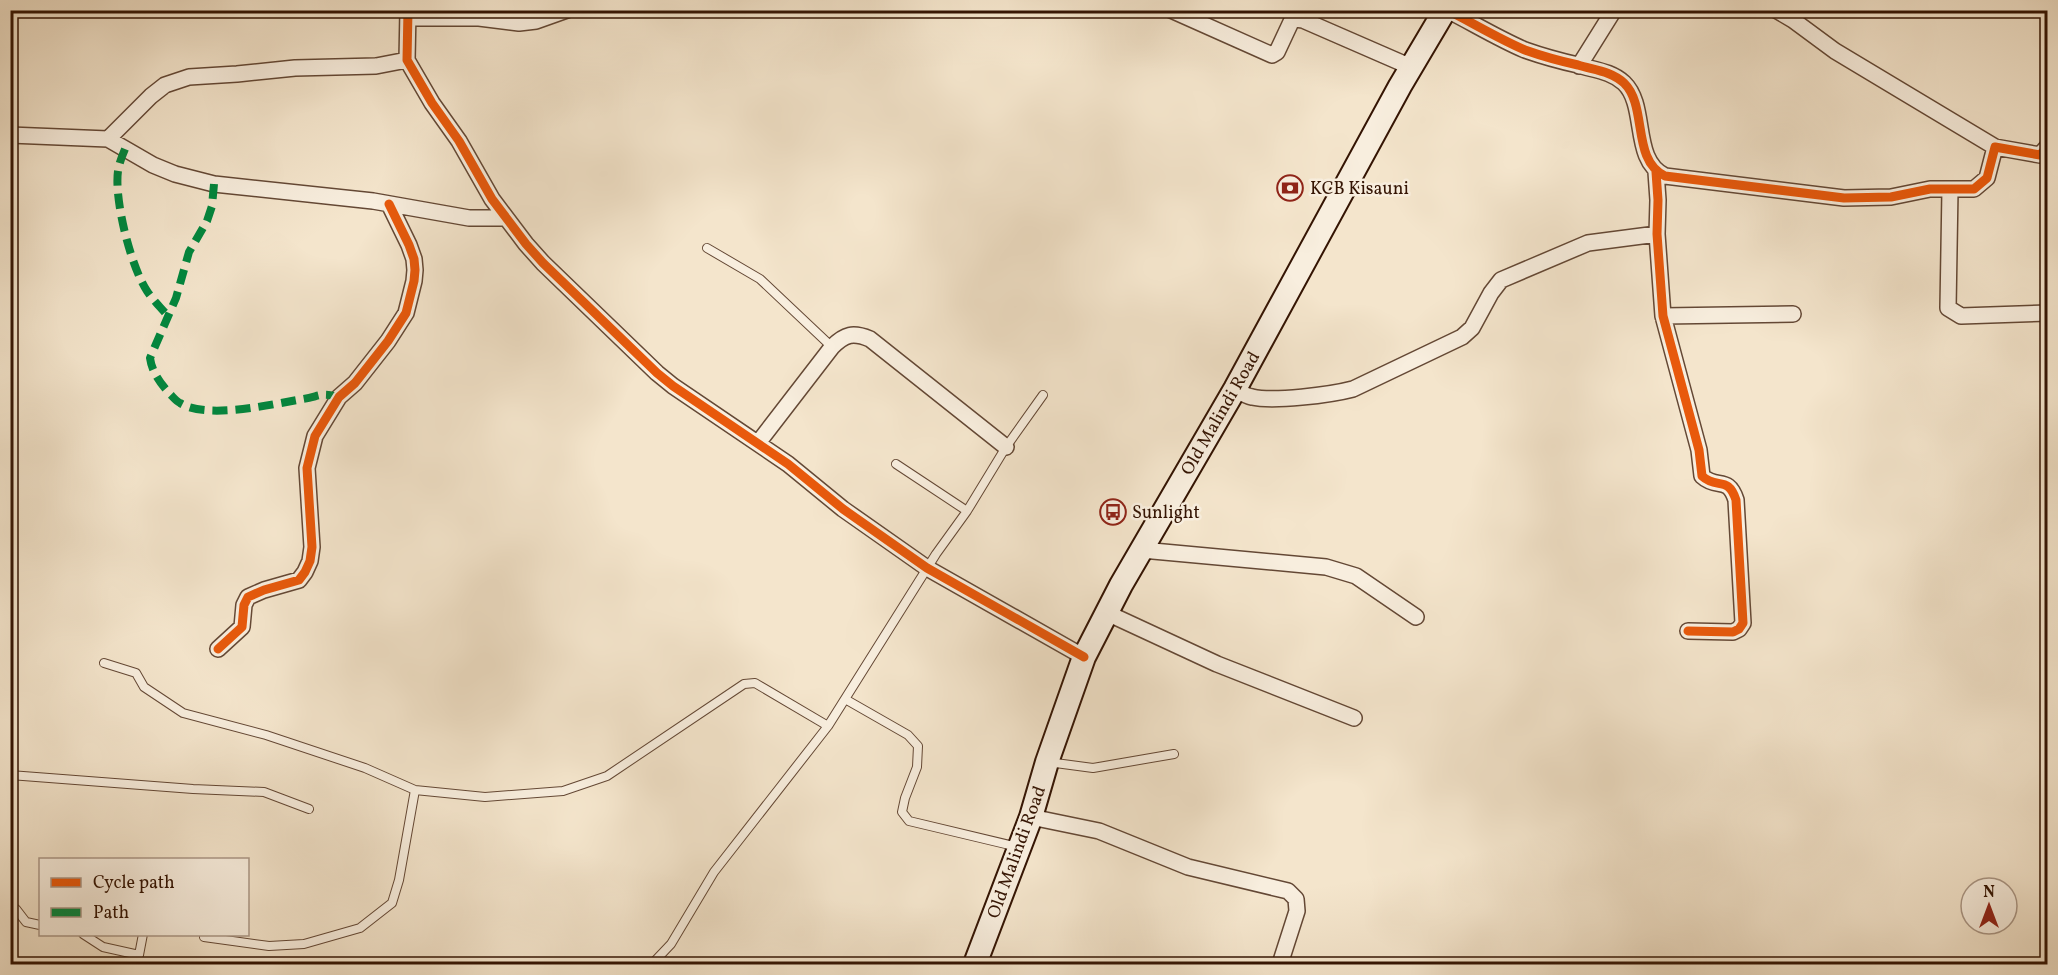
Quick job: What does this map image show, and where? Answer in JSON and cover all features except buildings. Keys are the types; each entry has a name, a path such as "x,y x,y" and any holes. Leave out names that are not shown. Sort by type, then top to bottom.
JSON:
{"main road":[{"name":"Old Malindi Road","path":"975,964 1031,817 1047,762 1084,657 1120,585 1234,389 1411,67 1446,10"}],"street":[{"path":"567,10 536,21 519,23 408,14 407,60 506,218 543,263 673,386 788,464 843,509 927,568 1084,657"},
{"path":"1171,10 1272,55 1277,52 1291,22 1295,19 1303,20 1411,67"},
{"path":"1446,10 1525,50 1604,71 1616,77 1628,87 1633,97 1649,163 1656,172 1665,176 1863,199 1891,197 1930,189 1974,189 1988,178 1995,147"},
{"path":"1579,66 1614,10"},
{"path":"1776,10 1835,51 1995,147 2040,154 2048,146"},
{"path":"108,139 165,85 189,77 295,68 376,66 407,60"},
{"path":"10,135 108,139 153,165 204,182 389,204 469,218 506,218"},
{"path":"1656,172 1657,234 1663,316 1699,450 1702,476 1711,482 1728,485 1732,488 1736,500 1743,623 1732,632 1688,631"},
{"path":"1950,190 1948,308 1961,316 2048,313"},
{"path":"218,649 242,627 244,605 248,597 299,580 309,565 312,547 306,468 315,436 339,397 355,383 388,341 406,313 415,270 414,259 389,204"},
{"path":"1234,389 1248,396 1264,398 1337,393 1353,389 1462,337 1478,319 1491,292 1501,280 1588,243 1657,234"},
{"path":"1663,316 1793,314"},
{"path":"758,443 832,347 841,338 850,334 870,339 1006,447"},
{"path":"1142,550 1326,567 1356,576 1416,617"},
{"path":"1107,613 1217,664 1353,718"},
{"path":"1031,817 1099,831 1188,867 1288,891 1296,899 1297,911 1280,964"}],"lane":[{"path":"707,248 760,279 832,347"},
{"path":"652,964 671,944 714,872 828,726 927,568 967,511 1006,447 1043,396"},
{"path":"896,464 967,511"},
{"path":"104,663 136,673 144,687 183,712 266,735 365,768 416,790 485,797 563,791 608,776 744,684 754,683 828,726"},
{"path":"846,699 908,735 918,746 917,767 902,812 909,820 1019,847"},
{"path":"1047,762 1093,768 1174,754"},
{"path":"10,775 264,792 309,809"},
{"path":"204,938 269,946 292,945 304,944 360,928 392,903 399,880 416,790"},
{"path":"10,908 16,909 26,922 39,925"},
{"path":"85,936 103,947 139,955 143,936"}],"marked path":[{"path":"125,149 118,168 117,183 125,233 141,280 149,294 168,316"},
{"path":"214,184 212,206 207,221 189,252 176,298 150,358 157,377 166,390 179,402 192,408 206,410 223,411 258,407 324,395 339,397"}],"cycle path":[{"path":"408,10 407,60 432,103 459,141 492,199 543,263 657,373 788,464 843,509 927,568 1084,657"},
{"path":"1447,10 1525,50 1602,71 1619,79 1631,93 1636,105 1643,146 1648,158 1654,168 1665,176 1844,198 1891,197 1930,189 1974,189 1987,178 1995,147 2040,155 2048,146"},
{"path":"1656,172 1657,234 1663,316 1699,450 1702,476 1707,480 1726,485 1733,492 1736,500 1743,623 1733,632 1688,631"},
{"path":"218,649 242,627 244,605 248,597 299,580 305,572 310,561 312,547 307,468 315,436 339,397 355,383 388,341 406,313 414,281 414,259 389,204"}],"place":[{"name":"KCB Kisauni","path":"1290,188"},
{"name":"Sunlight","path":"1113,512"}]}
